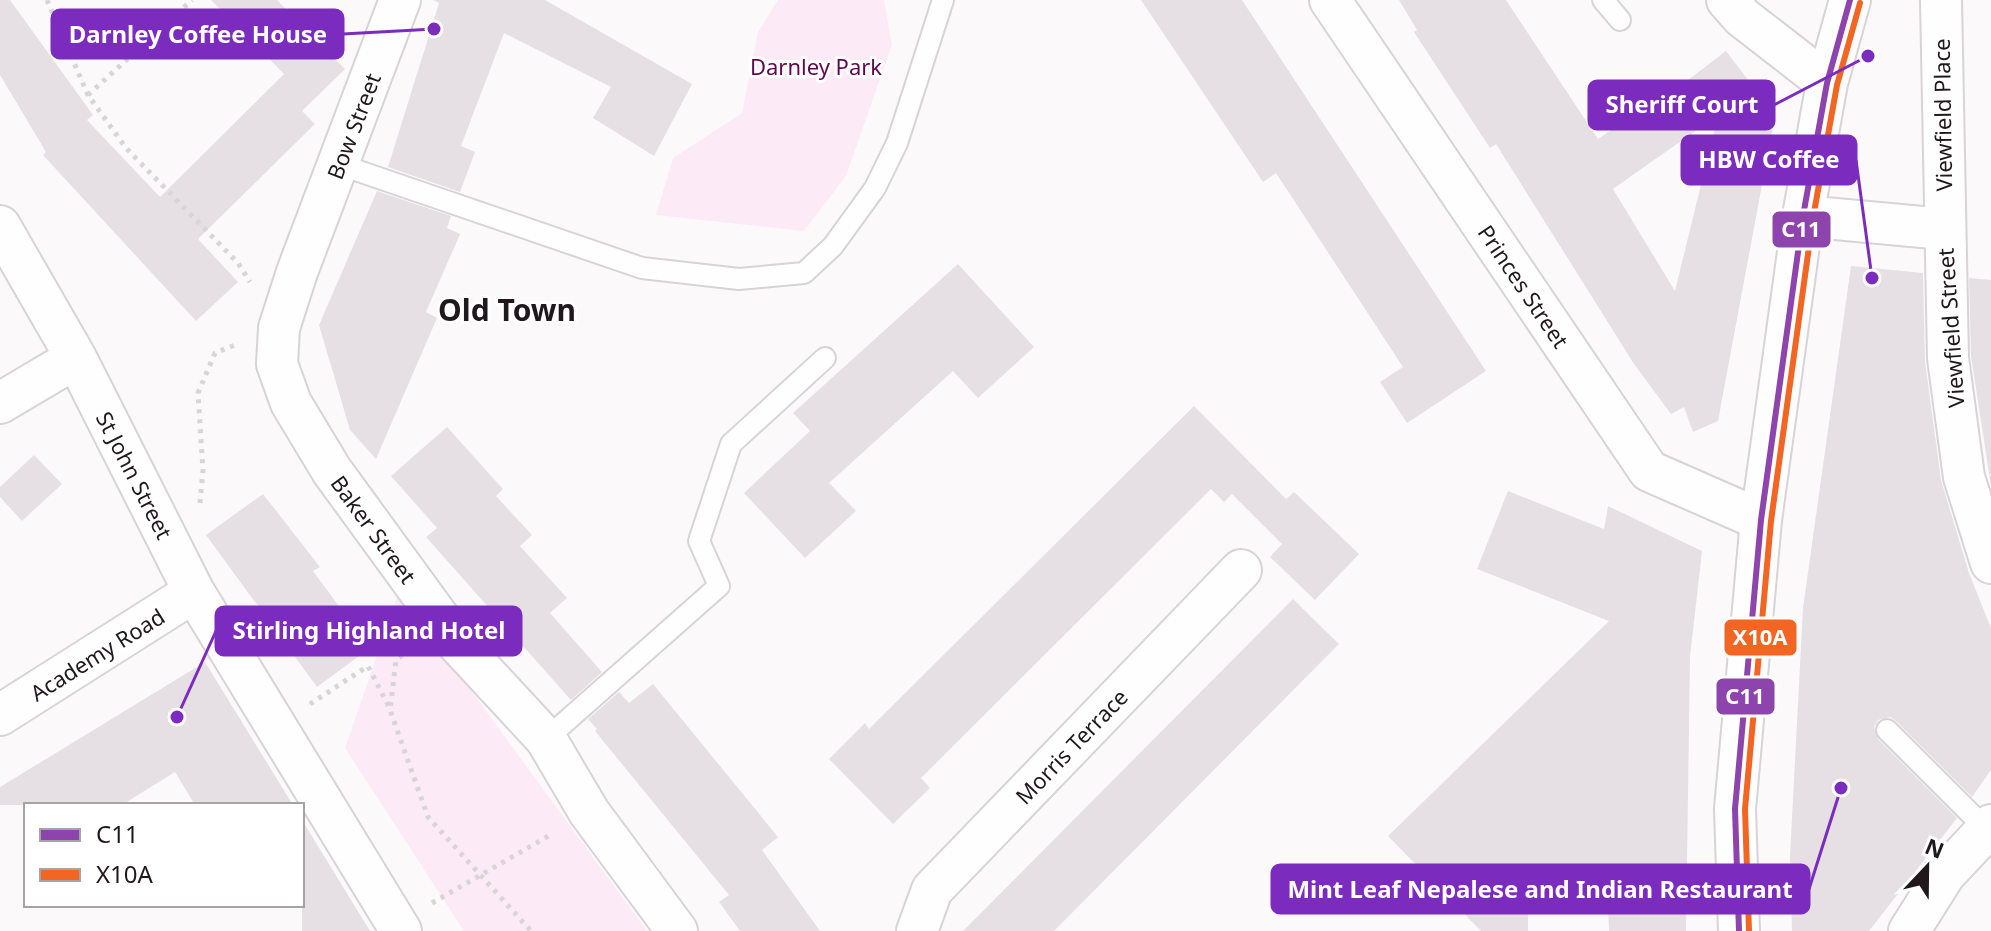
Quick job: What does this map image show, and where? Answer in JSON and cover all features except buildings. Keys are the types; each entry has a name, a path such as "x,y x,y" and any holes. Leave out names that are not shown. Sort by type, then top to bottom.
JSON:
{"street":[{"name":"Princes Street","path":"1330,0 1649,471 1761,520"},
{"path":"1727,0 1742,17 1827,83"},
{"path":"1739,931 1735,809 1761,520 1803,216 1827,83 1850,0"},
{"name":"Viewfield Place","path":"1941,0 1944,229"},
{"name":"Bow Street","path":"324,204 398,1"},
{"name":"Baker Street","path":"324,204 279,328 277,364 291,403 332,471 458,644 546,739 589,812 677,931"},
{"name":"Viewfield Street","path":"1803,216 1944,229 1948,358 1964,477 1991,563"},
{"name":"St John Street","path":"0,226 76,358 194,592 398,927"},
{"path":"0,403 76,358"},
{"name":"Morris Terrace","path":"917,931 932,890 1241,570"},
{"name":"Academy Road","path":"0,715 194,592"},
{"path":"1909,931 1945,874 1989,827"}],"lane":[{"path":"338,164 642,268 739,279 804,273 833,246 875,188 897,143 943,0"},
{"path":"1603,0 1620,20"},
{"path":"546,739 719,586 699,541 731,444 825,358"},
{"path":"1887,730 1989,827"}],"path":[{"path":"47,0 88,95 126,148 238,263 279,328 215,353 198,393 203,470 199,516"},
{"path":"88,95 192,0"},
{"path":"390,710 396,660 442,622"},
{"path":"276,725 368,666 390,710 428,817 531,931"},
{"path":"398,927 589,812"}],"green space":[{"name":"Darnley Park","path":"778,0 884,0 892,45 846,176 804,231 656,215 673,158 742,113 758,32"},
{"path":"399,592 647,931 464,931 345,748"}],"transit line":[{"name":"C11","path":"1739,931 1735,809 1761,520 1803,216 1827,83 1850,0"},
{"name":"X10A","path":"1749,931 1745,809 1771,521 1813,218 1837,85 1860,3"}],"place":[{"name":"Darnley Coffee House","path":"434,29"},
{"name":"Sheriff Court","path":"1868,56"},
{"name":"HBW Coffee","path":"1872,278"},
{"name":"Stirling Highland Hotel","path":"177,717"},
{"name":"Mint Leaf Nepalese and Indian Restaurant","path":"1841,788"}],"district":[{"name":"Old Town","path":"507,309"}]}
